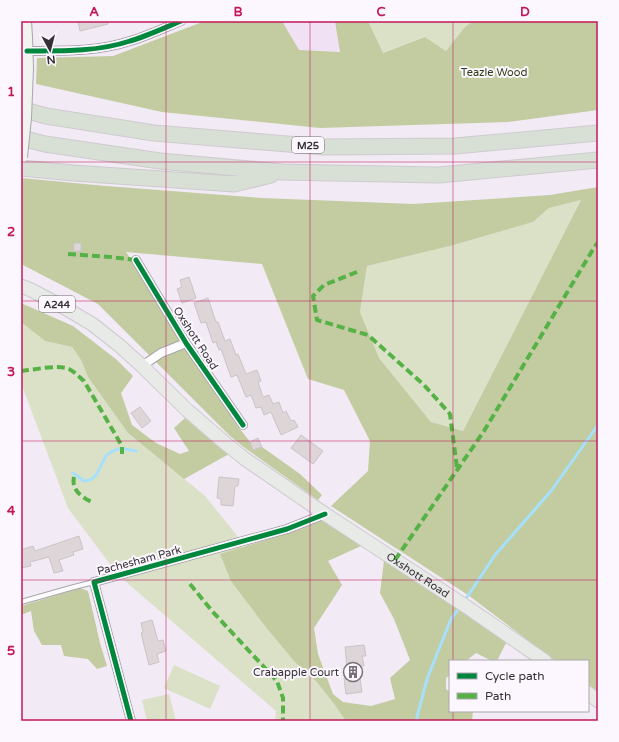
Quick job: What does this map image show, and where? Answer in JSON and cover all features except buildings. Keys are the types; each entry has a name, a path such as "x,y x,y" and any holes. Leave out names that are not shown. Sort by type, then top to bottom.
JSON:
{"highway":[{"name":"M25","path":"21,109 46,116 154,133 324,147 455,146 598,133"},
{"path":"21,138 45,144 160,161 282,172 439,175 598,160"},
{"path":"21,168 234,184 282,172"}],"main road":[{"path":"21,157 25,118 27,68 25,21"},
{"name":"Oxshott Road","path":"21,286 32,290 92,324 120,346 187,410 250,463 467,607 544,660"},
{"path":"589,694 598,701"}],"street":[{"path":"27,51 84,50 109,47 130,41 181,21"},
{"name":"Oxshott Road","path":"136,260 186,343 243,424"},
{"name":"Oxshott Road","path":"142,366 161,353 186,343"},
{"name":"Pachesham Park","path":"131,721 94,582 287,529 325,514"}],"lane":[{"path":"21,602 94,582"}],"shaded area":[{"path":"282,21 473,21 382,53 298,50"}],"green space":[{"name":"Teazle Wood","path":"205,21 282,21 299,50 340,52 335,21 368,21 383,53 425,37 446,51 464,28 473,21 598,21 598,110 508,122 320,128 162,112 36,84 37,58 113,56"},
{"path":"368,21 473,21 464,28 446,51 425,37 382,53"},
{"path":"21,178 262,198 413,204 550,195 598,187 598,693 589,687 589,660 554,660 468,595 331,506 368,471 370,441 344,390 308,379 262,264 126,252 237,425 250,442 253,450 262,447 300,474 322,495 318,500 230,436 98,304 23,265 21,253","holes":["581,200 463,431 431,422 379,358 360,312 367,266 450,246 533,222 549,208"]},
{"path":"581,200 463,431 431,422 379,358 360,312 367,266 450,246 533,222 549,208"},
{"path":"21,303 73,326 117,360 133,376 121,393 132,425 156,443 180,454 189,451 174,428 185,418 229,454 184,479 128,433 88,377 81,360 72,347 45,341 21,322"},
{"path":"21,322 45,341 72,347 81,360 88,377 128,433 205,496 239,538 241,548 333,695 366,721 275,721 276,711 125,581 113,568 68,508 21,383"},
{"path":"322,520 361,546 328,561 342,585 314,628 318,654 333,694 343,702 371,706 395,699 390,678 410,660 394,619 380,593 384,561 507,641 498,660 490,660 476,653 467,660 449,660 449,676 446,678 446,689 449,691 449,712 473,712 472,721 346,721 317,682 295,662 265,626 231,581 220,554 298,530"},
{"path":"80,588 88,591 107,666 97,669 88,659 64,656 61,645 42,645 34,631 31,611 21,615 21,606"},
{"path":"174,665 220,686 210,709 164,688"},
{"path":"169,694 176,721 147,721 142,700"}],"waterway":[{"path":"467,597 495,555 551,491 598,425"},
{"path":"73,473 84,481 93,478 107,455 119,449"},
{"path":"125,449 136,451"},
{"path":"417,721 427,679 451,619 457,611"}],"marked path":[{"path":"395,560 484,431 598,242"},
{"path":"68,254 136,260"},
{"path":"357,272 324,285 313,296 317,320 368,335 424,385 450,414 457,468"},
{"path":"21,371 59,367 69,369 75,373 84,381 122,446 122,454"},
{"path":"74,477 74,486 76,490 86,499 94,503"},
{"path":"190,584 212,611 277,681 283,698 283,721"}],"cycle path":[{"path":"27,51 79,50 117,45 181,21"},
{"path":"136,260 186,343 243,425"},
{"path":"131,721 94,582 287,529 325,514"}],"place":[{"name":"Crabapple Court","path":"353,672"}]}
